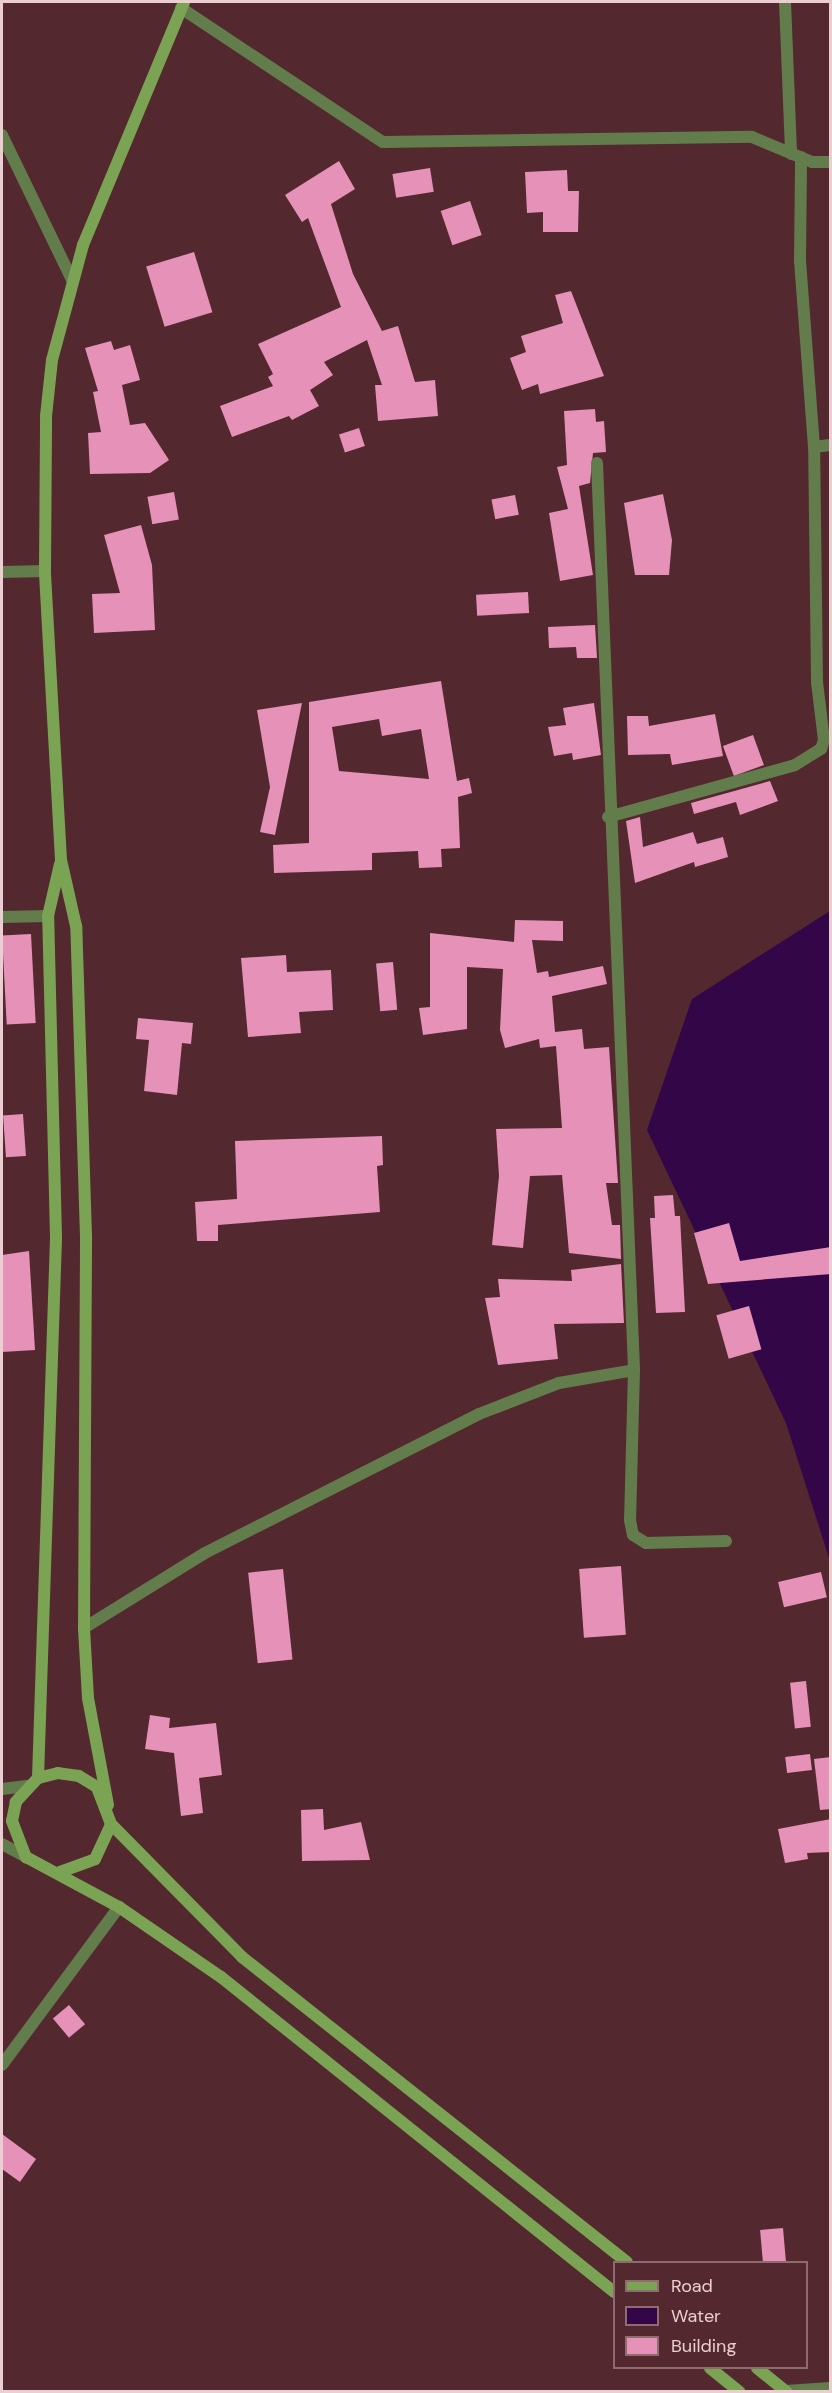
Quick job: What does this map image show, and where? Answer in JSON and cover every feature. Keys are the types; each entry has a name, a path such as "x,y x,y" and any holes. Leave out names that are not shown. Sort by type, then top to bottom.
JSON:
{"main road":[{"path":"60,1872 95,1859 111,1824 88,1698 84,1628 86,1236 76,926 61,860 45,571 46,416 52,360 72,280 183,5"},
{"path":"38,1779 56,1237 48,916 61,860"},
{"path":"108,1805 97,1787 79,1776 58,1773 38,1779 27,1786 12,1821 26,1857 60,1872 119,1907 221,1977 613,2290"},
{"path":"111,1824 242,1957 626,2261"},
{"path":"712,2369 740,2391"},
{"path":"760,2369 787,2391"}],"street":[{"path":"608,817 795,765 821,749 814,447 800,260 796,156 785,2"},
{"path":"183,5 383,142 752,137 796,156 831,162"},
{"path":"2,135 72,280"},
{"path":"814,447 831,445"},
{"path":"597,463 608,817 634,1370 633,1535 646,1542 726,1541"},
{"path":"2,572 45,571"},
{"path":"2,917 48,916"},
{"path":"84,1628 205,1553 479,1414 559,1383 634,1370"},
{"path":"2,1789 27,1786"},
{"path":"2,1844 26,1857"},
{"path":"2,2065 119,1907"},
{"path":"787,2391 831,2388"}],"water":[{"path":"830,911 830,1561 786,1423 647,1130 692,999"}],"building":[{"path":"339,161 355,189 331,204 353,274 382,331 398,326 415,382 435,380 438,416 378,421 375,385 382,385 367,340 324,362 333,375 310,390 319,406 292,420 289,416 232,437 220,406 273,386 268,377 273,374 258,344 341,307 308,218 302,222 285,195"},
{"path":"430,168 434,192 396,198 392,174"},
{"path":"567,170 568,191 579,191 578,232 543,232 543,212 527,213 525,172"},
{"path":"470,201 482,235 452,245 441,211"},
{"path":"194,252 212,312 165,327 146,267"},
{"path":"571,291 604,376 540,394 538,384 522,390 510,358 526,352 521,336 563,323 555,295"},
{"path":"111,341 114,350 130,345 140,380 122,385 130,425 145,423 169,460 150,473 90,474 88,433 101,432 93,392 98,391 85,348"},
{"path":"595,409 596,422 604,421 606,452 593,453 590,483 579,486 593,575 560,581 549,513 568,509 557,467 567,465 564,411"},
{"path":"359,428 365,446 345,453 339,434"},
{"path":"174,492 179,520 152,524 147,497"},
{"path":"663,494 672,540 669,575 635,575 624,503"},
{"path":"515,495 519,515 495,519 491,500"},
{"path":"141,525 152,565 155,630 94,633 92,594 120,593 104,535"},
{"path":"528,592 529,613 477,616 476,595"},
{"path":"595,625 597,658 577,658 576,647 549,648 548,627"},
{"path":"441,681 457,781 469,778 472,793 458,797 460,848 441,849 442,867 419,868 418,851 372,853 372,870 274,873 273,845 309,843 309,702","holes":["379,719 382,736 421,729 429,779 339,771 332,727"]},
{"path":"302,703 275,835 260,832 270,787 257,710"},
{"path":"594,703 601,755 573,760 572,753 554,756 548,727 566,725 563,708"},
{"path":"715,714 723,756 672,765 670,754 628,755 627,716 648,716 649,726"},
{"path":"753,735 764,765 734,776 723,746"},
{"path":"770,781 778,801 740,815 736,802 694,814 691,803"},
{"path":"640,817 643,847 693,832 697,844 723,837 728,857 695,867 694,862 635,883 626,821"},
{"path":"515,920 563,921 563,941 532,940 537,973 548,971 549,977 603,966 607,984 552,996 555,1032 582,1029 584,1049 609,1047 618,1183 606,1183 612,1225 620,1225 621,1259 569,1253 562,1175 530,1176 523,1248 492,1245 499,1176 496,1129 562,1128 556,1046 540,1048 539,1039 505,1048 500,1030 503,969 467,967 467,1029 423,1035 419,1008 430,1007 430,933 514,942"},
{"path":"31,934 36,1023 7,1024 2,936"},
{"path":"286,955 287,972 331,970 333,1010 299,1012 301,1033 248,1037 241,958"},
{"path":"393,962 397,1010 380,1011 376,963"},
{"path":"138,1018 193,1023 191,1044 182,1043 177,1095 144,1091 149,1040 136,1039"},
{"path":"23,1114 26,1156 6,1157 3,1115"},
{"path":"382,1136 383,1165 377,1166 380,1212 218,1225 218,1241 197,1241 195,1202 237,1199 235,1141"},
{"path":"673,1195 675,1216 680,1216 685,1312 656,1313 650,1218 655,1218 654,1196"},
{"path":"729,1223 740,1261 831,1247 831,1274 708,1284 694,1233"},
{"path":"29,1251 35,1350 2,1352 2,1255"},
{"path":"621,1264 624,1323 554,1324 558,1359 498,1365 485,1298 500,1297 498,1279 572,1281 571,1270"},
{"path":"749,1306 761,1349 729,1359 716,1315"},
{"path":"621,1566 626,1635 584,1638 579,1569"},
{"path":"283,1569 293,1660 258,1663 248,1573"},
{"path":"821,1572 827,1597 784,1607 778,1582"},
{"path":"806,1681 811,1727 795,1728 790,1683"},
{"path":"150,1715 170,1718 169,1728 216,1723 222,1775 199,1778 203,1813 181,1816 174,1753 145,1749"},
{"path":"810,1754 812,1770 787,1773 785,1757"},
{"path":"831,1757 831,1809 820,1810 814,1759"},
{"path":"323,1809 324,1830 361,1822 370,1860 302,1861 301,1810"},
{"path":"831,1819 831,1852 807,1853 808,1859 785,1863 778,1829"},
{"path":"69,2005 85,2024 69,2038 53,2018"},
{"path":"2,2134 36,2159 20,2182 2,2169"},
{"path":"783,2228 786,2261 763,2261 760,2230"}]}
